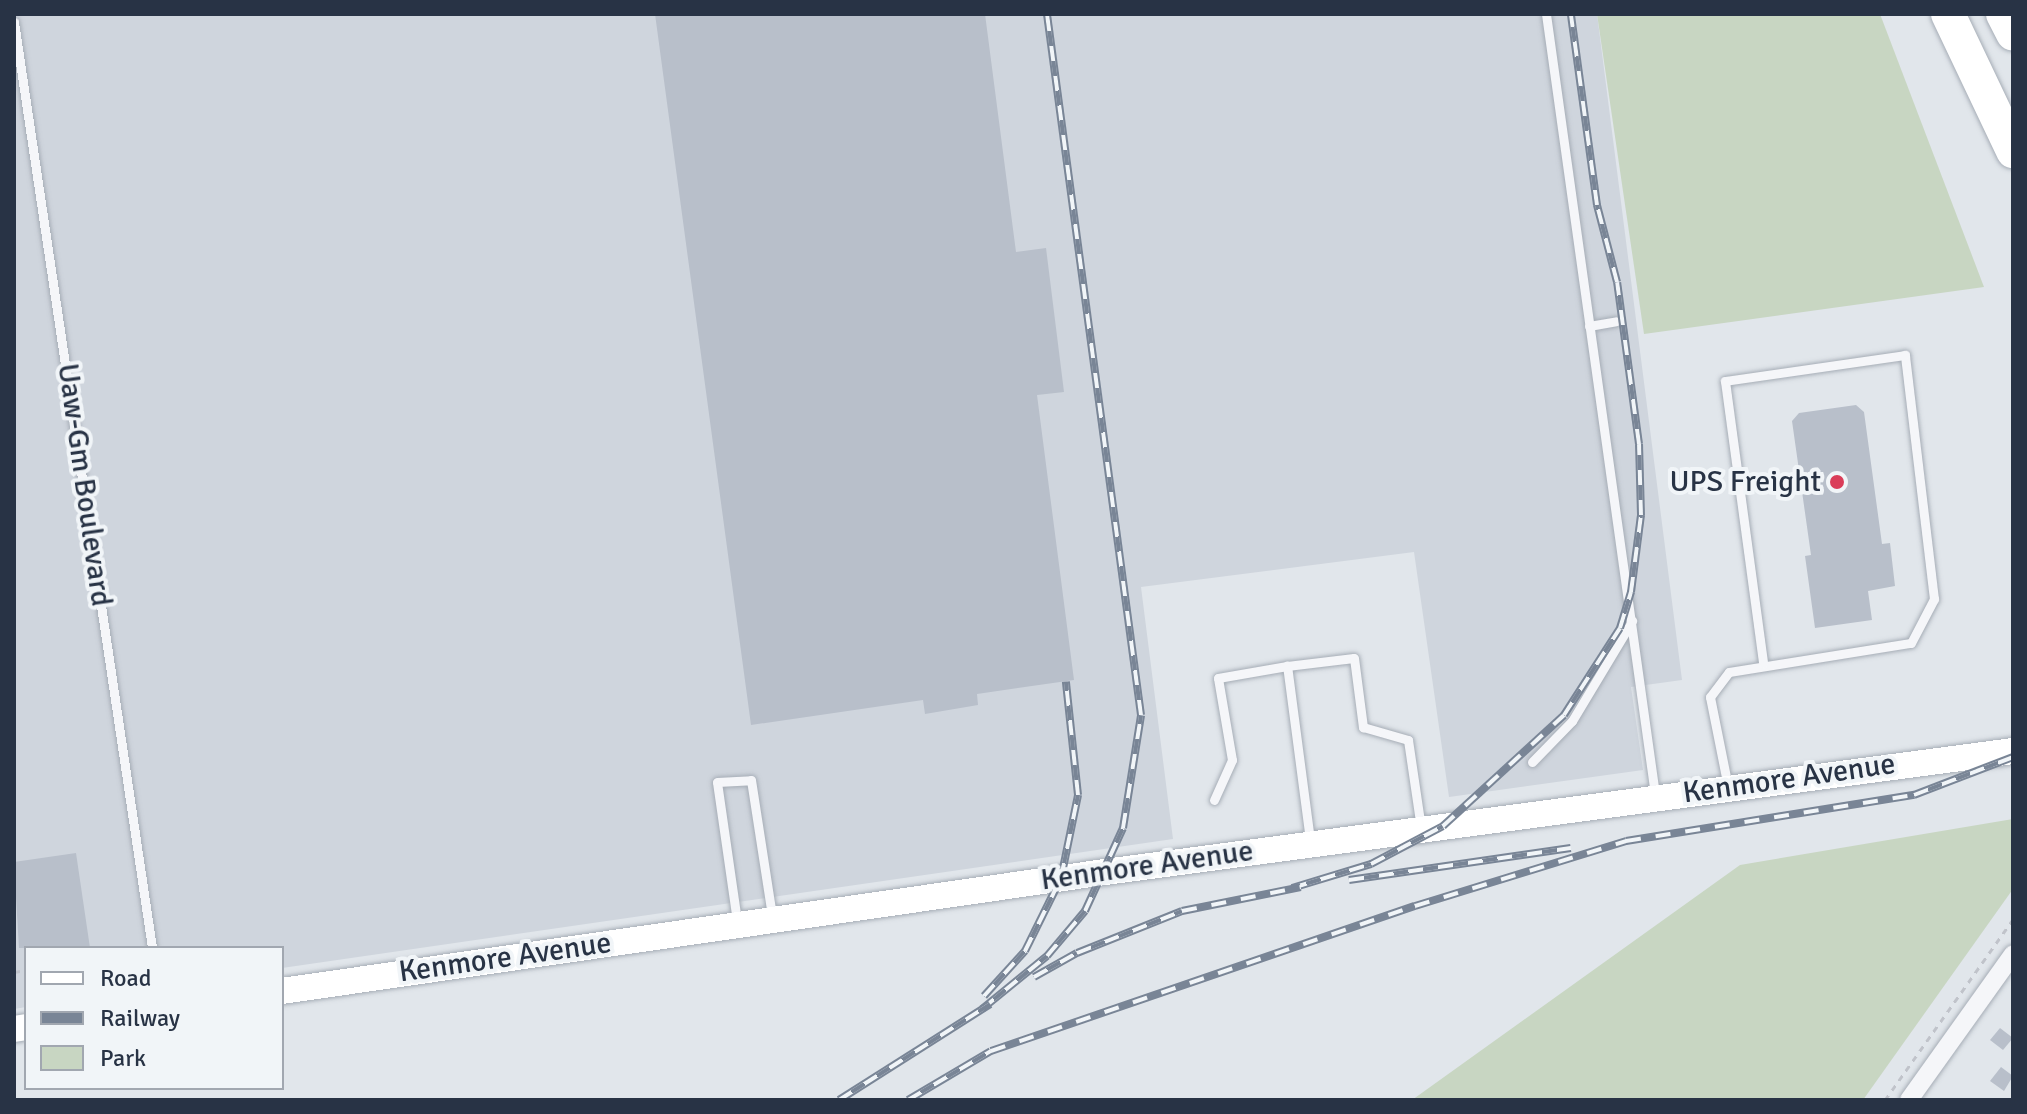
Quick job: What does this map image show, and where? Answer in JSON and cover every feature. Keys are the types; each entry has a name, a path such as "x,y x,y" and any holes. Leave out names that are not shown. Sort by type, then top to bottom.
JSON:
{"highway":[{"path":"1948,14 2013,151"},
{"path":"2003,14 2013,34"}],"street":[{"name":"Kenmore Avenue","path":"284,991 1311,844 2013,751"},
{"path":"1909,1100 2013,954"}],"lane":[{"path":"1546,14 1656,797"},
{"name":"Uaw-Gm Boulevard","path":"14,22 152,946"},
{"path":"1589,326 1616,321"},
{"path":"1728,787 1710,697 1729,672 1763,663 1911,643 1934,599 1905,355 1725,381 1763,663"},
{"path":"1532,762 1572,721 1632,621"},
{"path":"1214,800 1232,760 1218,678 1354,658 1363,727 1408,740 1421,829"},
{"path":"1287,666 1311,844"},
{"path":"737,925 717,782 751,780 772,920"}],"path":[{"path":"1885,1100 2013,919"}],"shaded area":[{"path":"14,14 1597,14 1682,680 1631,687 1643,770 1449,797 1414,552 1141,587 1173,839 284,968 284,946 24,946 24,1007 14,1009"}],"green space":[{"path":"1597,14 1880,14 1984,287 1644,334"},
{"path":"2013,819 2013,889 1863,1100 1412,1100 1740,865"}],"building":[{"path":"655,14 985,14 1016,252 1046,248 1064,392 1037,395 1074,680 977,694 978,705 925,714 923,700 751,725"},
{"name":"UPS Freight","path":"1856,405 1864,412 1882,544 1890,543 1895,586 1868,591 1872,620 1815,628 1805,556 1811,555 1792,421 1799,413"},
{"path":"76,853 90,946 19,948 14,862"},
{"path":"2000,1028 2013,1038 2003,1050 1990,1040"},
{"path":"2001,1067 2013,1076 2004,1091 1990,1081"}],"railway":[{"path":"982,1009 1047,956 1085,911 1123,828 1141,715 1047,14"},
{"path":"1292,888 1371,864 1443,826 1564,715 1620,628 1631,592 1641,515 1639,444 1617,282 1597,205 1571,14"},
{"path":"984,996 1025,951 1061,878 1078,795 1066,682"},
{"path":"908,1100 991,1051 1415,906 1626,841 1914,795 2013,757"},
{"path":"1349,880 1571,848"},
{"path":"1034,977 1077,953 1182,911 1301,887"},
{"path":"839,1100 990,1004"}],"place":[{"name":"UPS Freight","path":"1837,482"}]}
